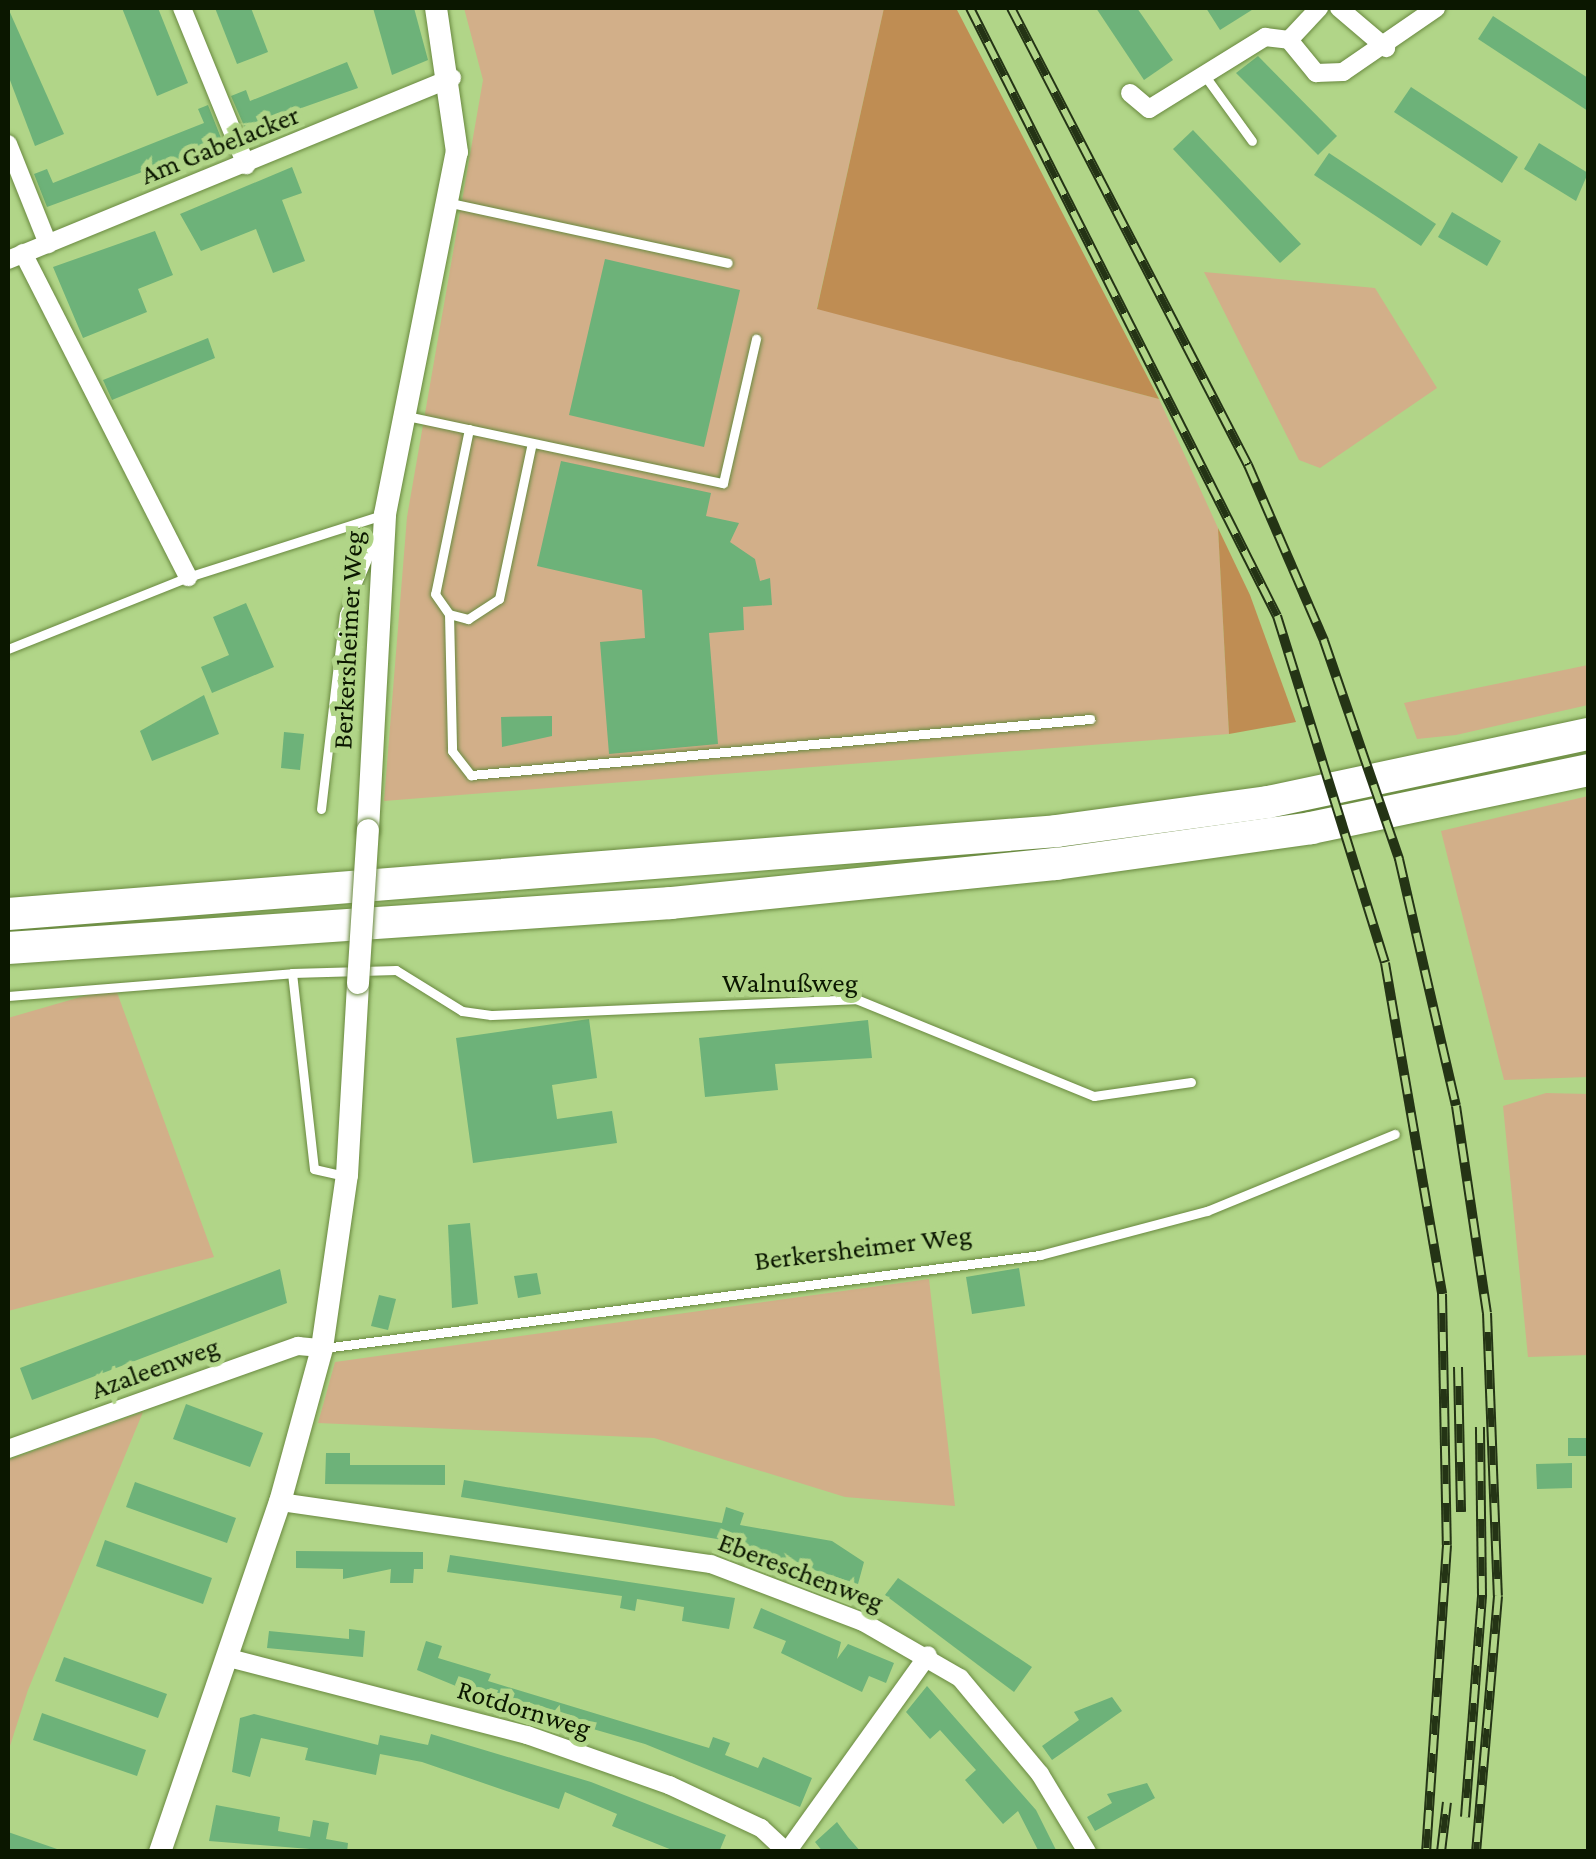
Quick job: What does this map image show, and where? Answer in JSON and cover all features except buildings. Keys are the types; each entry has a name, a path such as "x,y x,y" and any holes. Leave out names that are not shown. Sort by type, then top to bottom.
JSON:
{"highway":[{"path":"8,914 1056,831 1268,802 1588,734"},
{"path":"8,948 671,903 1056,864 1310,828 1588,770"}],"street":[{"path":"182,8 246,164"},
{"name":"Berkersheimer Weg","path":"166,1850 280,1502 322,1348 347,1175 384,514 451,202 452,78 436,8"},
{"path":"1130,93 1149,110 1251,39 1289,40 1318,8"},
{"path":"1339,8 1386,48"},
{"path":"1289,40 1298,59 1328,75 1386,48 1436,8"},
{"name":"Am Gabelacker","path":"15,257 452,78"},
{"path":"8,144 48,244"},
{"path":"15,257 188,577"},
{"name":"Azaleenweg","path":"8,1449 298,1346 322,1348"},
{"name":"Ebereschenweg","path":"280,1502 710,1564 928,1655 988,1707 1088,1852"},
{"path":"787,1852 928,1655"},
{"name":"Rotdornweg","path":"229,1658 527,1735 669,1785 761,1828 787,1852"}],"lane":[{"path":"1203,74 1252,140"},
{"path":"451,202 728,263"},
{"path":"406,415 723,484 756,338"},
{"path":"469,429 435,594 449,614 452,751 472,775 1090,719"},
{"path":"449,614 474,619 499,598 532,443"},
{"path":"8,649 188,577 384,514"},
{"path":"321,809 344,614 384,514"},
{"name":"Walnußweg","path":"292,972 382,968 462,1010 491,1015 856,1000 1094,1096 1191,1082"},
{"path":"8,996 292,972 314,1170 347,1175"},
{"name":"Berkersheimer Weg","path":"322,1348 1040,1255 1207,1211 1395,1134"}],"shaded area":[{"path":"464,8 884,8 817,308 1159,399 1218,528 1229,734 384,801 407,517 483,80"},
{"path":"884,8 956,8 1159,399 817,309"},
{"path":"1204,272 1375,288 1437,388 1320,468 1299,460"},
{"path":"1218,528 1250,595 1296,722 1229,734"},
{"path":"1588,665 1588,705 1456,735 1417,739 1404,703"},
{"path":"1588,796 1588,1077 1504,1080 1441,831"},
{"path":"115,987 214,1257 8,1311 8,1018"},
{"path":"1546,1093 1588,1094 1588,1355 1528,1357 1503,1106"},
{"path":"929,1279 955,1506 845,1497 654,1438 318,1423 335,1362"},
{"path":"143,1412 28,1690 8,1752 8,1460"}],"railway":[{"path":"970,8 1277,616 1385,963 1442,1294 1447,1545 1426,1852"},
{"path":"1011,8 1248,465 1324,641 1399,859 1456,1106 1487,1313 1498,1596 1476,1852"},
{"path":"1458,1367 1461,1512"},
{"path":"1465,1817 1482,1595 1480,1427"},
{"path":"1441,1852 1447,1802"}]}
